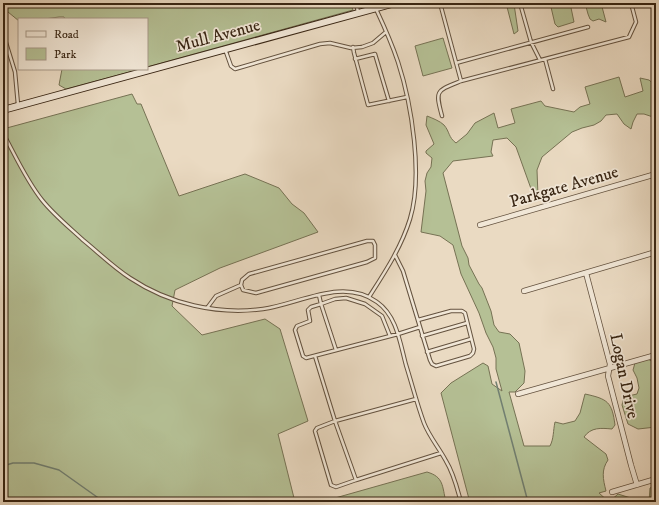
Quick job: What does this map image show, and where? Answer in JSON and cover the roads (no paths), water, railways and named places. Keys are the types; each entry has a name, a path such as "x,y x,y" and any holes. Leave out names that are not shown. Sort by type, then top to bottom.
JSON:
{"street":[{"name":"Mull Avenue","path":"3,110 395,3"},
{"name":"Parkgate Avenue","path":"480,225 656,174"},
{"path":"524,292 656,252"},
{"name":"Logan Drive","path":"586,273 609,358 610,368 608,376 637,484"},
{"path":"518,394 656,355"},
{"path":"612,492 656,479"}],"lane":[{"path":"356,3 359,13"},
{"path":"440,3 461,81"},
{"path":"520,3 531,42 540,60"},
{"path":"442,116 438,94 444,88 461,81 629,37 636,22 631,3"},
{"path":"370,297 400,246 410,217 414,197 416,171 409,105 398,62 376,8"},
{"path":"456,63 588,27"},
{"path":"224,49 231,66 235,69 320,44 330,43 362,47 373,43 386,32"},
{"path":"3,33 15,72 18,106"},
{"path":"353,47 368,105 407,97"},
{"path":"355,59 375,54 389,101"},
{"path":"545,59 553,89"},
{"path":"3,94 4,89"},
{"path":"3,133 26,176 42,200 70,229 102,257 129,278 154,292 176,301 206,308 251,310 277,306 338,291 353,291 370,297 385,308 395,325 424,424 447,462 456,483 461,502"},
{"path":"206,308 216,296 241,285 242,280 249,274 367,241 373,241 376,245 375,258 367,262 256,293 243,290 241,285"},
{"path":"395,255 403,271 422,336 432,364 436,366 470,356 473,353 474,349 464,313 462,311 456,310 418,320"},
{"path":"319,295 336,350"},
{"path":"390,336 382,316 365,304 346,298 335,299 311,307 308,310 310,321 297,326 295,330 302,356 306,358 398,334 420,327"},
{"path":"422,336 467,323"},
{"path":"427,352 471,339"},
{"path":"315,356 356,480"},
{"path":"416,398 336,421 315,430 331,485 336,487 441,453"}],"waterway":[{"path":"496,382 528,502"},
{"path":"3,466 13,463 34,463 59,470 104,502"}]}
